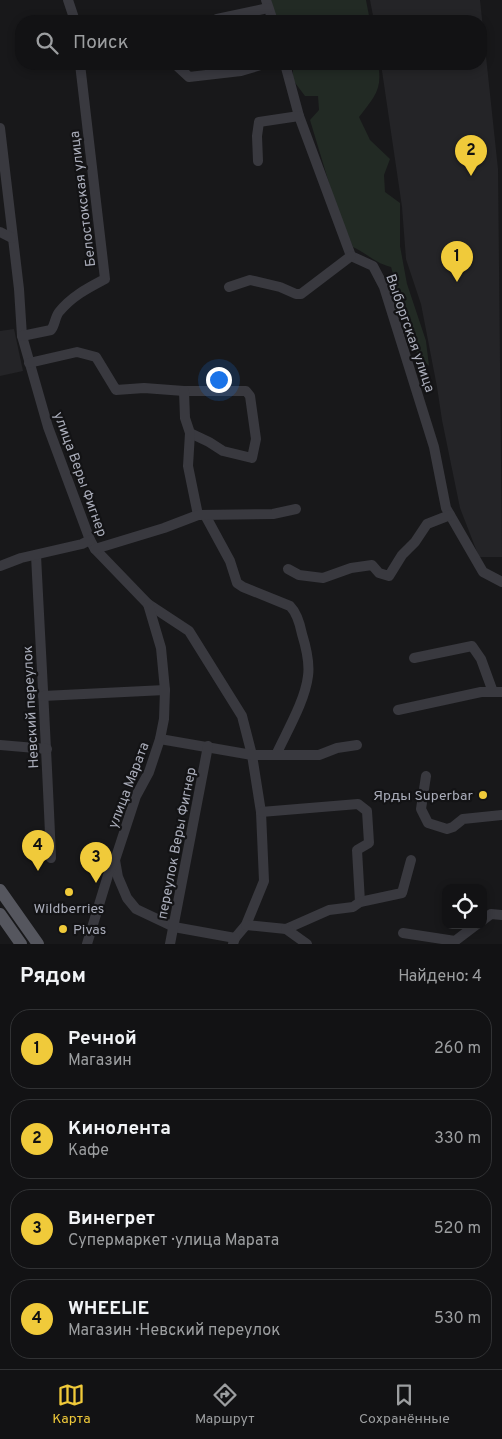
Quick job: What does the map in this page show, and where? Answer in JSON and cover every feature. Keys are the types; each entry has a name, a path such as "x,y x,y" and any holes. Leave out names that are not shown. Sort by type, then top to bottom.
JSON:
{"main road":[{"path":"0,890 38,944"},
{"path":"0,914 22,944"}],"street":[{"path":"68,0 73,15"},
{"path":"233,15 267,4"},
{"name":"Белостокская улица","path":"22,336 51,330 55,325 58,313 79,293 106,279 81,70"},
{"path":"181,70 189,77 244,70"},
{"path":"229,287 250,280 301,294 350,256 299,116 287,70"},
{"path":"258,161 257,136 259,122 299,116"},
{"name":"улица Веры Фигнер","path":"0,128 19,290 22,336 48,427 93,545 148,604 189,630 242,716 252,754 261,812 264,882 246,925 234,941"},
{"path":"0,232 12,238"},
{"name":"Выборгская улица","path":"350,256 373,266 384,287 434,447 446,508 482,572 502,582"},
{"path":"29,363 77,352 96,357 116,390 144,388 184,391 246,391 250,396 256,440 252,458 223,451 190,433"},
{"path":"184,391 185,418 190,433 188,466 201,515 230,561 237,583 290,606 300,623 307,652 309,675 304,693 276,755"},
{"path":"0,566 82,544 93,545 164,528 201,515 273,514 296,509"},
{"path":"288,569 299,575 323,578 351,568 372,565 379,573 389,576 402,555 415,542 427,524 450,515"},
{"name":"Невский переулок","path":"36,555 51,858"},
{"name":"улица Марата","path":"87,944 109,872 115,860 136,796 149,772 160,739 164,719 165,690 161,648 148,604"},
{"path":"398,710 481,692 498,692 472,646 414,658"},
{"path":"43,696 165,690"},
{"path":"160,739 252,754 276,755 319,755 337,748 357,745"},
{"path":"0,745 47,749"},
{"name":"переулок Веры Фигнер","path":"170,944 208,746"},
{"path":"426,776 421,809 428,823 447,829 453,828 463,819 502,815"},
{"path":"261,812 358,804 367,811 369,843 357,850 360,902"},
{"path":"115,860 118,878 127,898 136,909 174,927 234,941"},
{"path":"246,925 286,929 329,910 353,907 360,902 402,893 411,860"},
{"path":"487,917 491,914 502,915"},
{"path":"286,929 307,944"},
{"path":"402,933 455,941 471,929"}],"shaded area":[{"path":"271,0 366,0 369,15 275,15"},
{"path":"370,0 480,0 482,15 373,15"},
{"path":"487,66 498,169 502,557 479,557 460,508 421,304 406,259 402,207 382,70 487,70"},
{"path":"293,70 379,70 376,93 359,117 370,140 390,159 384,175 385,192 400,203 400,246 407,284 426,341 429,366 417,353 391,267 353,247 335,203 310,120 319,110 318,96 305,96 293,80"},
{"path":"14,329 23,371 0,376 0,331"}],"place":[{"name":"Кинолента","path":"471,176"},
{"name":"Речной","path":"457,282"},
{"name":"Ярды Superbar","path":"483,795"},
{"name":"WHEELIE","path":"38,871"},
{"name":"Винегрет","path":"96,883"},
{"name":"Wildberries","path":"69,892"},
{"name":"Pivas","path":"63,929"}]}
